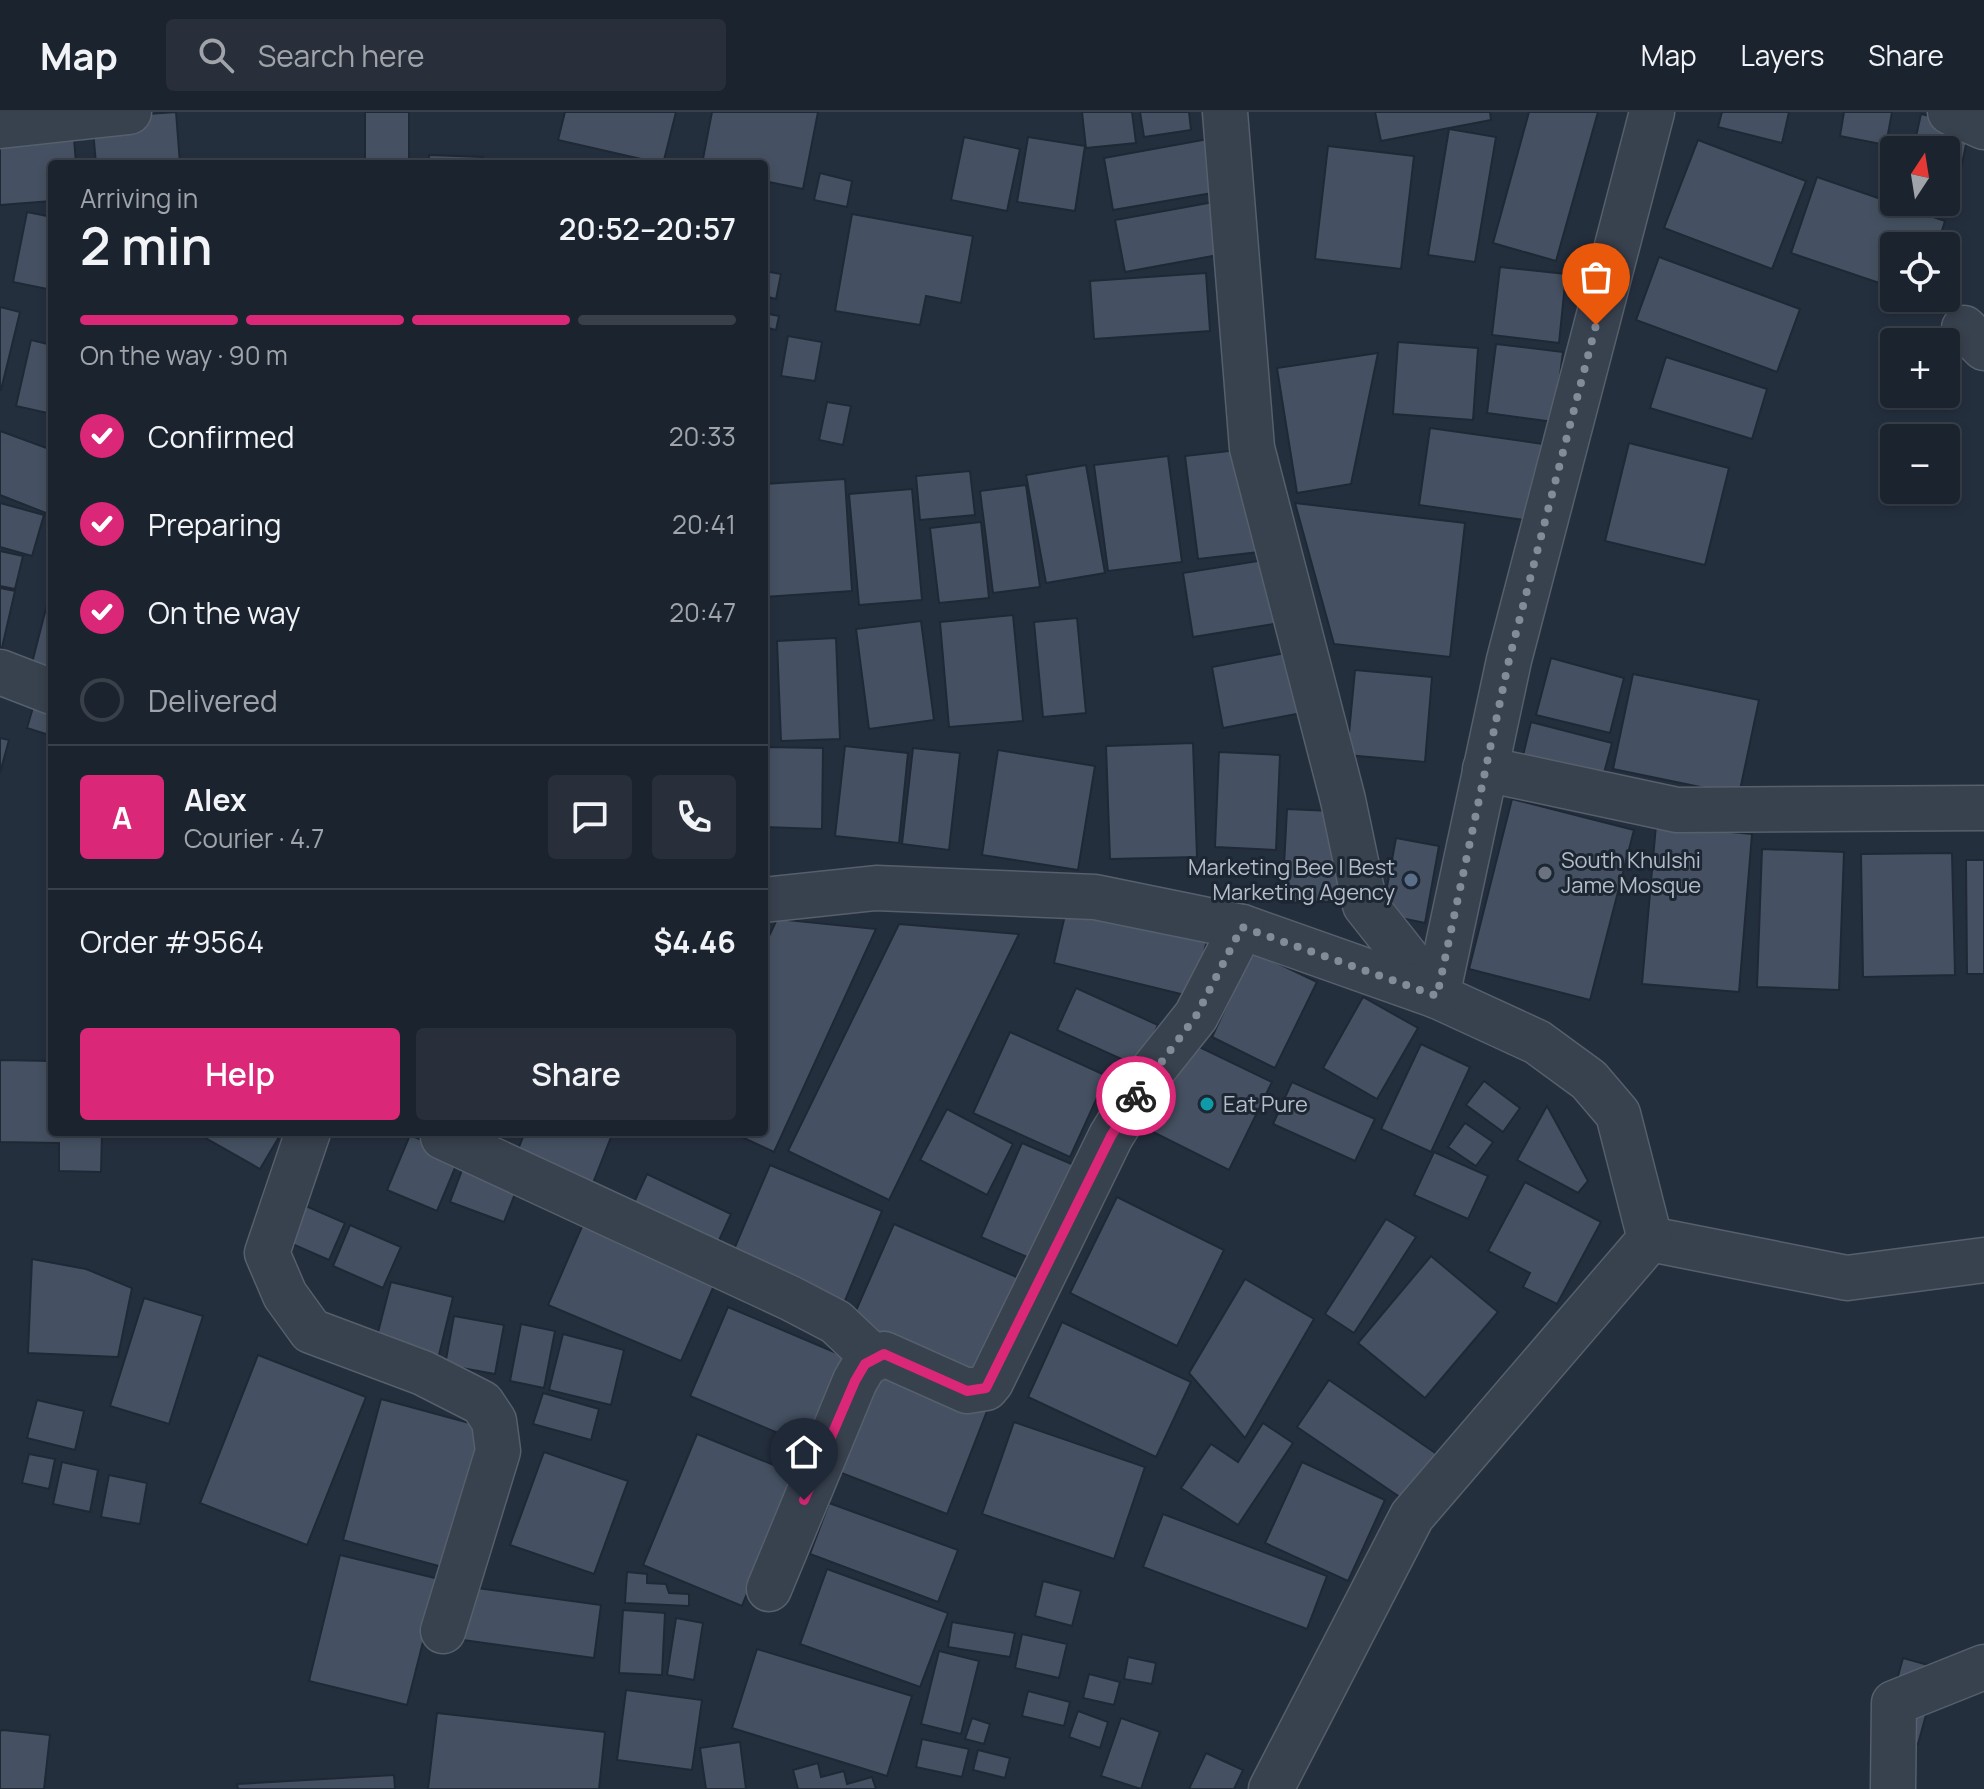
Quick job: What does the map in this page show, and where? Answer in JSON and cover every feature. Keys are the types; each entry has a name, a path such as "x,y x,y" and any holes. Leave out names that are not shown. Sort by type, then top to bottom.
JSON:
{"street":[{"path":"0,126 129,112"},
{"path":"1225,112 1252,448 1343,800 1365,905 1437,996"},
{"path":"1437,996 1509,660 1652,112"},
{"path":"1950,112 1984,127"},
{"path":"0,672 48,690"},
{"path":"1485,769 1677,810 1984,808"},
{"path":"768,900 876,888 1095,897 1242,927 1437,996 1537,1042 1589,1080 1618,1114 1650,1239"},
{"path":"769,1589 855,1381 873,1357 884,1354 967,1391 986,1388 1111,1136 1149,1075 1196,1016 1242,927"},
{"path":"307,1136 267,1253 285,1295 311,1331 423,1373 482,1403 494,1421 498,1451 443,1631"},
{"path":"443,1137 802,1304 836,1322 873,1357"},
{"path":"1650,1239 1847,1278 1984,1260"},
{"path":"1271,1789 1412,1516 1650,1239"},
{"path":"1893,1789 1894,1703 1984,1667"}],"building":[{"path":"176,112 180,160 96,160 92,118"},
{"path":"365,112 409,112 409,160 365,160"},
{"path":"565,112 676,112 664,160 646,160 558,140"},
{"path":"712,112 818,112 803,189 768,182 768,160 703,160"},
{"path":"1082,112 1132,112 1136,143 1086,148"},
{"path":"1140,112 1189,112 1191,130 1144,137"},
{"path":"1375,112 1490,112 1491,120 1381,141"},
{"path":"1529,112 1598,112 1556,261 1493,243"},
{"path":"1722,112 1789,112 1782,143 1718,127"},
{"path":"1844,112 1892,112 1888,136 1880,136 1880,144 1840,136"},
{"path":"1921,114 1938,118 1968,135 1961,169 1960,136 1916,136"},
{"path":"73,125 76,160 48,160 48,201 0,205 0,131"},
{"path":"1449,129 1496,137 1475,262 1428,255"},
{"path":"964,137 1020,149 1007,211 951,200"},
{"path":"1028,137 1085,146 1075,211 1017,202"},
{"path":"1208,139 1218,192 1113,210 1104,158"},
{"path":"1698,140 1806,181 1772,269 1664,228"},
{"path":"1328,146 1414,156 1401,269 1315,259"},
{"path":"429,155 483,157 483,160 429,160"},
{"path":"820,173 852,181 847,207 814,200"},
{"path":"1817,177 1880,199 1880,216 1930,216 1945,221 1941,232 1880,232 1880,283 1791,253"},
{"path":"1219,201 1229,253 1125,272 1115,220"},
{"path":"27,212 48,216 48,289 13,282"},
{"path":"852,214 973,236 961,303 926,296 920,325 835,311"},
{"path":"1659,257 1800,309 1777,372 1636,320"},
{"path":"1500,267 1566,274 1559,343 1492,335"},
{"path":"768,272 781,274 776,299 768,297"},
{"path":"1206,273 1210,331 1094,339 1090,281"},
{"path":"0,307 20,312 1,390 0,390"},
{"path":"768,314 779,316 776,330 768,328"},
{"path":"788,336 822,342 815,381 781,376"},
{"path":"31,340 48,344 48,413 16,406"},
{"path":"1398,342 1478,348 1473,420 1393,414"},
{"path":"1496,344 1563,352 1554,422 1487,413"},
{"path":"1378,353 1351,484 1297,493 1277,368"},
{"path":"1666,357 1767,389 1752,439 1650,408"},
{"path":"827,402 851,406 843,445 819,440"},
{"path":"1430,428 1543,444 1532,521 1419,505"},
{"path":"0,431 48,449 48,514 0,495"},
{"path":"1629,443 1729,468 1705,565 1605,541"},
{"path":"1247,449 1259,552 1198,559 1185,456"},
{"path":"1168,456 1182,562 1108,571 1094,465"},
{"path":"1086,465 1105,573 1046,583 1026,475"},
{"path":"970,471 975,515 920,520 916,476"},
{"path":"845,479 852,591 768,597 768,484"},
{"path":"1026,485 1040,587 993,593 980,491"},
{"path":"912,489 922,600 859,605 849,494"},
{"path":"0,503 44,515 32,556 0,547"},
{"path":"1295,503 1465,523 1450,657 1334,644"},
{"path":"981,522 989,598 939,603 930,528"},
{"path":"0,551 23,556 15,589 0,586"},
{"path":"1276,558 1286,622 1193,637 1183,573"},
{"path":"0,588 15,591 1,652 0,651"},
{"path":"48,601 48,667 32,663"},
{"path":"1013,615 1023,721 949,727 940,622"},
{"path":"1077,618 1086,713 1043,717 1034,622"},
{"path":"921,621 934,720 869,729 856,629"},
{"path":"836,638 840,739 781,741 777,641"},
{"path":"1301,650 1312,711 1223,728 1212,667"},
{"path":"1551,658 1624,678 1610,733 1536,715"},
{"path":"1355,670 1432,677 1425,762 1347,755"},
{"path":"1633,674 1759,700 1739,795 1613,769"},
{"path":"34,704 48,709 48,735 27,728"},
{"path":"1531,722 1612,743 1601,784 1521,764"},
{"path":"0,738 9,740 0,773"},
{"path":"1193,743 1197,857 1110,859 1106,746"},
{"path":"845,746 908,753 899,843 835,836"},
{"path":"768,747 823,748 822,829 768,827"},
{"path":"913,748 960,753 949,850 902,844"},
{"path":"998,750 1095,766 1078,870 982,855"},
{"path":"1219,752 1280,755 1276,850 1215,847"},
{"path":"1512,799 1634,830 1590,1000 1469,969"},
{"path":"1287,809 1331,811 1353,901 1282,903"},
{"path":"1656,825 1752,834 1739,992 1642,984"},
{"name":"Marketing Bee | Best Marketing Agency","path":"1396,838 1439,846 1425,923 1382,914"},
{"path":"1762,849 1844,852 1839,990 1757,987"},
{"path":"1952,853 1955,975 1863,977 1861,854"},
{"path":"1966,860 1984,860 1984,974 1967,974"},
{"path":"1068,902 1208,936 1193,997 1054,963"},
{"path":"777,919 876,929 774,1152 740,1136 768,1136 768,938"},
{"path":"899,924 1019,934 889,1200 788,1151"},
{"path":"1252,951 1317,982 1275,1068 1212,1037"},
{"path":"1076,988 1158,1025 1139,1067 1057,1030"},
{"path":"1363,997 1418,1028 1377,1099 1323,1068"},
{"path":"1010,1032 1107,1076 1070,1157 973,1113"},
{"name":"Eat Pure","path":"1185,1040 1272,1082 1229,1170 1143,1127"},
{"path":"1421,1044 1470,1067 1431,1152 1381,1129"},
{"path":"0,1060 48,1061 48,1136 102,1136 101,1172 59,1171 59,1143 0,1142"},
{"path":"1484,1081 1520,1108 1503,1132 1466,1105"},
{"path":"1292,1082 1375,1119 1355,1161 1273,1124"},
{"path":"1547,1106 1588,1181 1578,1193 1517,1160"},
{"path":"947,1109 1013,1144 987,1195 920,1160"},
{"path":"1465,1123 1493,1142 1476,1166 1448,1147"},
{"path":"202,1136 280,1136 260,1169"},
{"path":"410,1136 460,1156 437,1211 387,1190"},
{"path":"523,1136 611,1136 593,1183 517,1152"},
{"path":"1022,1143 1074,1165 1034,1260 981,1237"},
{"path":"1434,1152 1488,1176 1468,1219 1414,1195"},
{"path":"464,1165 518,1186 504,1222 450,1202"},
{"path":"770,1165 882,1211 842,1308 729,1261"},
{"path":"647,1174 731,1214 715,1249 631,1209"},
{"path":"1525,1182 1601,1222 1557,1304 1523,1287 1530,1273 1488,1251"},
{"path":"1117,1197 1224,1250 1177,1346 1070,1293"},
{"path":"299,1203 345,1223 329,1260 283,1240"},
{"path":"587,1215 720,1272 681,1361 548,1305"},
{"path":"1386,1219 1416,1237 1354,1333 1325,1314"},
{"path":"894,1224 1021,1279 979,1378 851,1322"},
{"path":"350,1225 401,1247 383,1288 333,1266"},
{"path":"1431,1256 1498,1312 1425,1398 1358,1343"},
{"path":"32,1259 86,1269 132,1288 118,1357 28,1353"},
{"path":"1245,1279 1314,1319 1245,1438 1189,1373"},
{"path":"391,1282 453,1297 438,1359 375,1344"},
{"path":"144,1298 203,1316 169,1424 110,1406"},
{"path":"728,1307 853,1360 816,1449 690,1396"},
{"path":"454,1316 504,1325 495,1374 445,1365"},
{"path":"1062,1322 1191,1382 1156,1457 1028,1397"},
{"path":"521,1324 555,1331 544,1388 510,1381"},
{"path":"563,1334 624,1350 611,1405 549,1390"},
{"path":"258,1355 366,1397 307,1545 200,1503"},
{"path":"879,1369 987,1411 947,1514 839,1472"},
{"path":"1329,1380 1444,1459 1413,1506 1297,1427"},
{"path":"543,1393 599,1409 591,1440 533,1424"},
{"path":"381,1399 484,1427 446,1568 343,1540"},
{"path":"37,1400 84,1411 75,1450 27,1438"},
{"path":"1014,1422 1145,1467 1114,1559 982,1514"},
{"path":"1263,1423 1293,1443 1238,1525 1181,1488 1211,1444 1238,1462"},
{"path":"697,1434 796,1474 742,1606 643,1565"},
{"path":"544,1452 628,1481 594,1574 510,1545"},
{"path":"29,1454 55,1459 49,1489 22,1483"},
{"path":"62,1462 98,1470 90,1512 53,1504"},
{"path":"1302,1462 1385,1500 1348,1581 1265,1543"},
{"path":"109,1475 147,1483 140,1524 101,1517"},
{"path":"829,1503 958,1550 938,1602 810,1554"},
{"path":"1163,1514 1327,1576 1307,1629 1143,1567"},
{"path":"340,1555 439,1579 407,1705 309,1681"},
{"path":"827,1569 948,1613 920,1687 800,1644"},
{"path":"627,1572 647,1574 647,1583 666,1584 669,1593 689,1594 689,1606 625,1603"},
{"path":"1043,1581 1081,1591 1072,1626 1035,1616"},
{"path":"470,1587 601,1605 594,1658 463,1640"},
{"path":"623,1610 665,1613 662,1675 619,1673"},
{"path":"676,1618 703,1623 694,1680 667,1675"},
{"path":"952,1622 1015,1633 1010,1657 948,1647"},
{"path":"1022,1634 1067,1644 1059,1678 1015,1668"},
{"path":"757,1649 912,1696 887,1776 732,1728"},
{"path":"939,1651 979,1661 961,1734 921,1724"},
{"path":"1128,1657 1156,1663 1152,1684 1124,1679"},
{"path":"1903,1658 1939,1668 1918,1744 1882,1734"},
{"path":"1089,1674 1120,1682 1114,1705 1083,1698"},
{"path":"626,1690 702,1700 692,1770 617,1760"},
{"path":"1028,1691 1070,1702 1064,1726 1022,1716"},
{"path":"1078,1711 1108,1722 1100,1748 1069,1737"},
{"path":"437,1713 605,1732 599,1789 428,1789"},
{"path":"972,1718 990,1724 984,1744 965,1739"},
{"path":"1121,1718 1160,1732 1141,1789 1101,1776"},
{"path":"0,1731 50,1735 44,1789 0,1789"},
{"path":"922,1739 969,1749 962,1777 916,1767"},
{"path":"740,1742 746,1789 706,1789 700,1748"},
{"path":"978,1750 1010,1758 1005,1778 973,1770"},
{"path":"1206,1753 1243,1770 1234,1789 1189,1789"},
{"path":"818,1763 821,1777 844,1771 847,1784 872,1777 876,1789 798,1789 793,1770"},
{"path":"394,1775 395,1789 238,1789 237,1784"}],"way so far":[{"path":"1136,1096 1196,1016 1242,927 1437,996 1509,660 1596,325"}],"place":[{"name":"South Khulshi Jame Mosque","path":"1545,873"},
{"name":"Marketing Bee | Best Marketing Agency","path":"1411,880"},
{"name":"Eat Pure","path":"1207,1104"}],"route":[{"path":"804,1500 855,1381 873,1357 884,1354 967,1391 979,1391 991,1382 1111,1136 1136,1096"}]}
